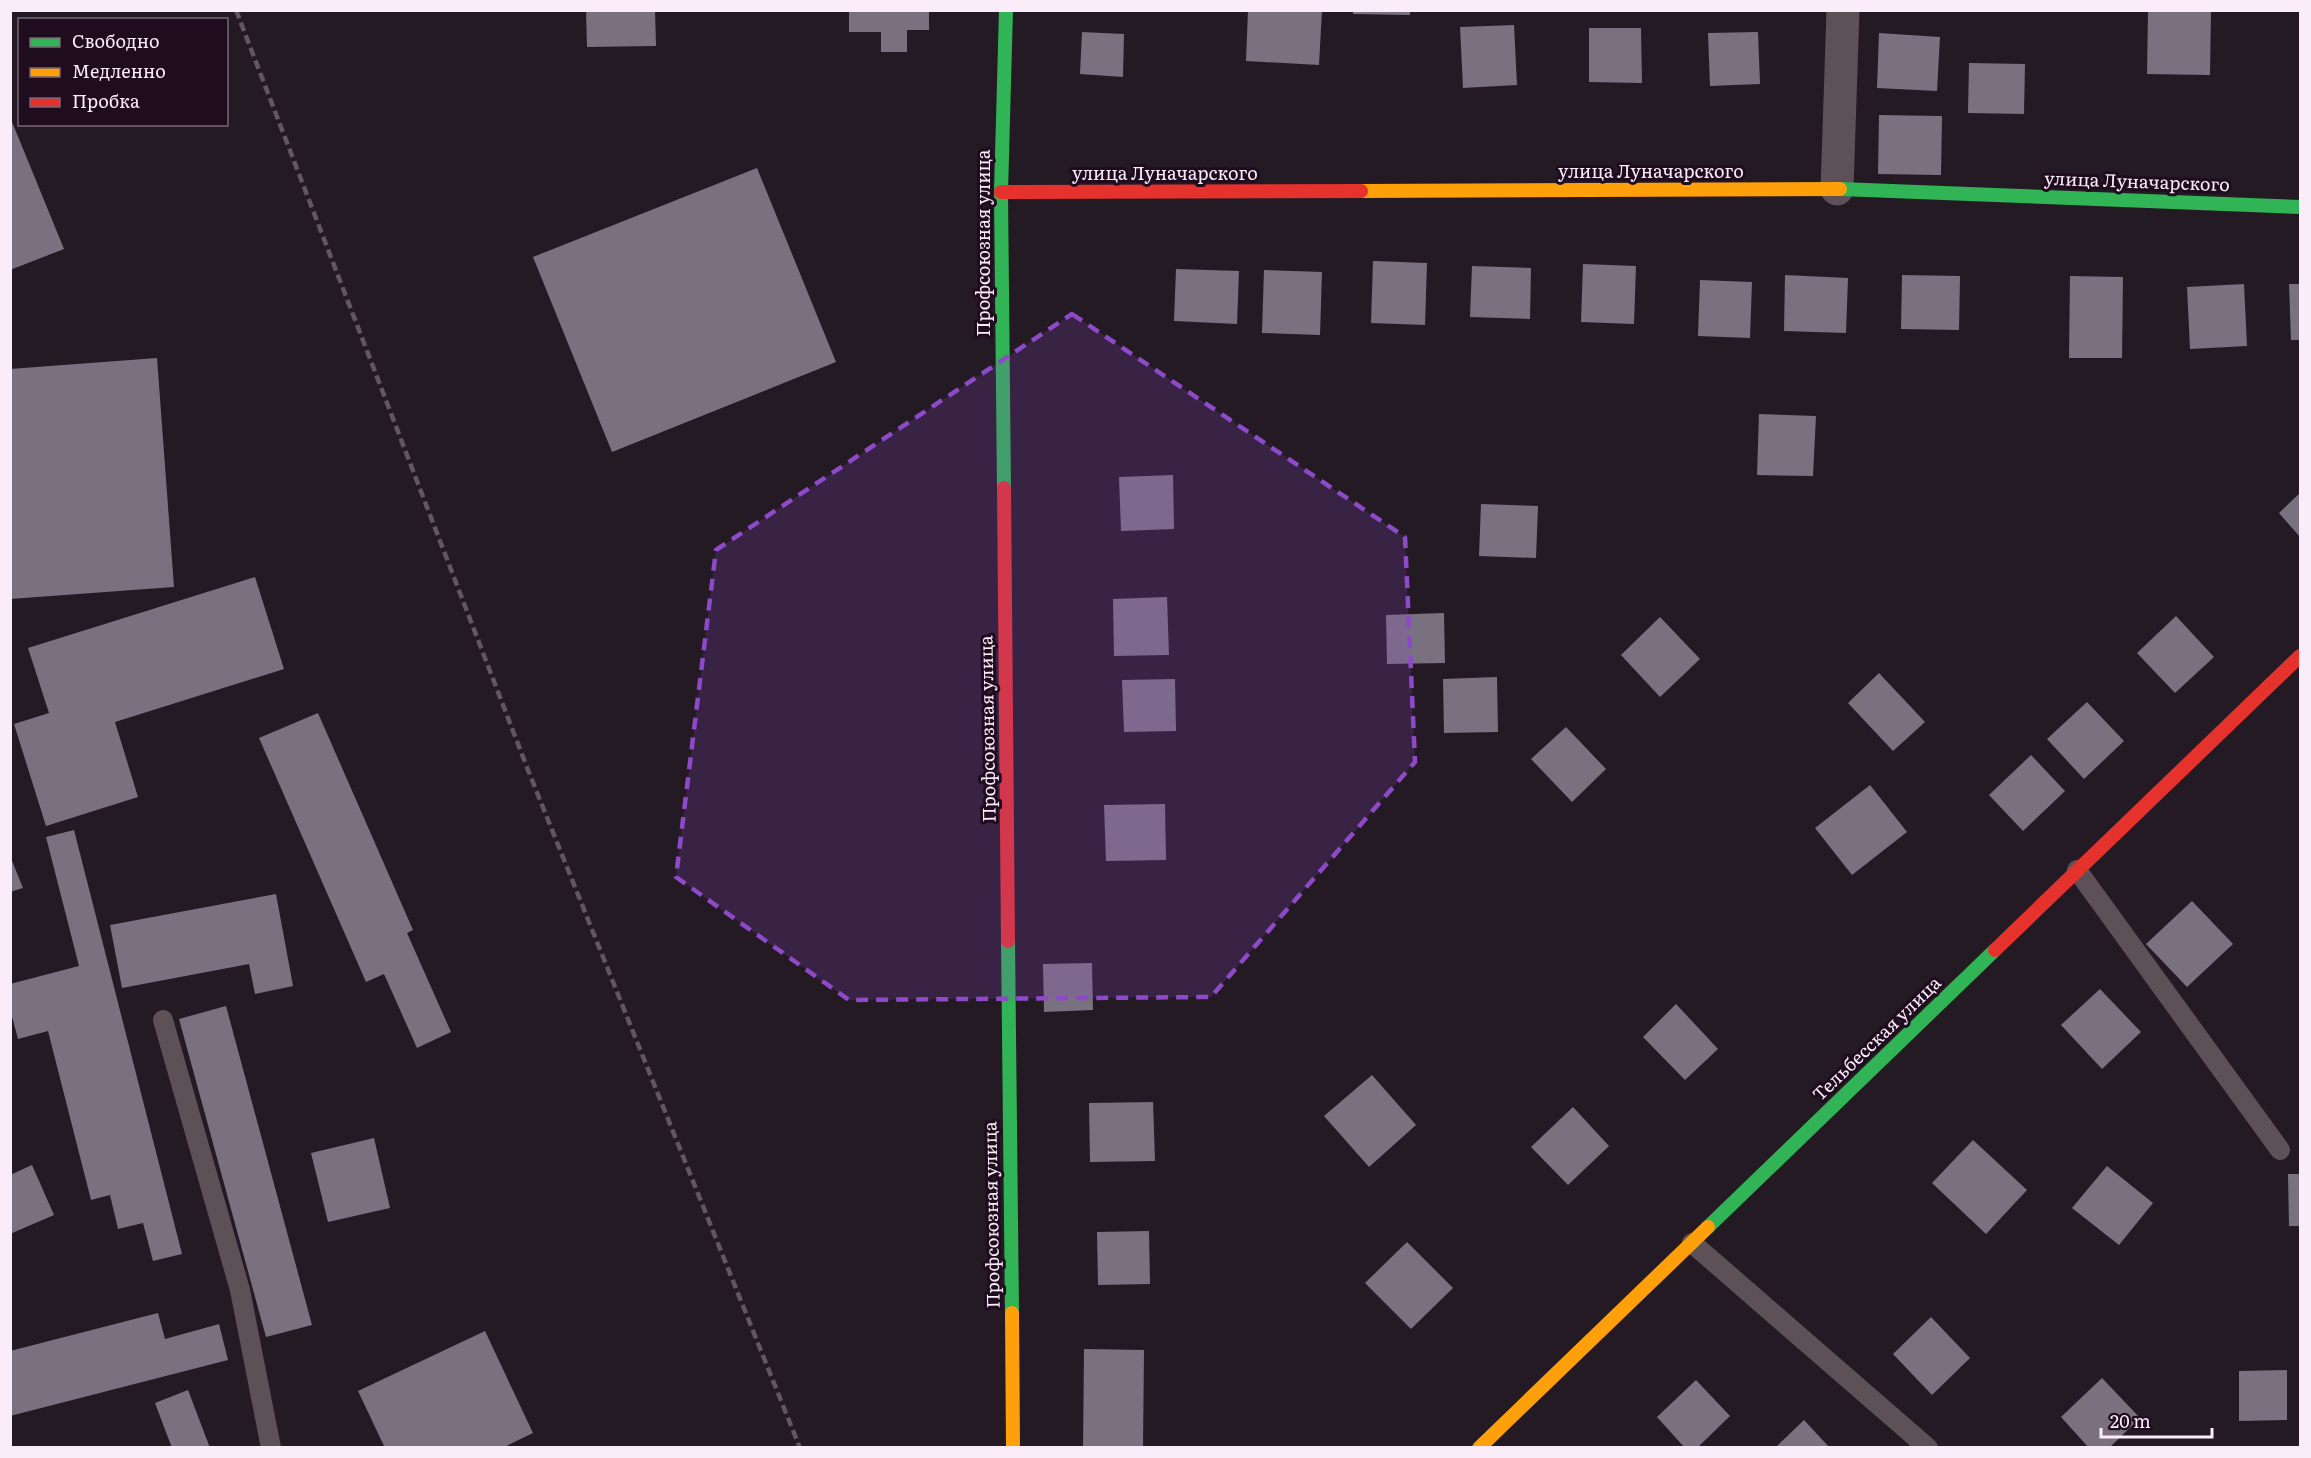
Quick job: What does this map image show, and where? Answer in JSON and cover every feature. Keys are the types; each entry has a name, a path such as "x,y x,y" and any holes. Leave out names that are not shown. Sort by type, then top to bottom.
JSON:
{"street":[{"name":"Профсоюзная улица","path":"1006,10 1001,192 1013,1448"},
{"path":"1836,189 1843,10"},
{"name":"улица Луначарского","path":"1001,192 1836,189 2301,207"},
{"name":"Тельбесская улица","path":"1479,1448 2301,656"}],"lane":[{"path":"2077,870 2280,1150"},
{"path":"163,1020 240,1290 271,1448"},
{"path":"1692,1243 1928,1448"}],"highlighted area":[{"path":"1072,314 1405,537 1415,762 1211,997 849,1000 676,877 716,550"}],"building":[{"path":"586,10 655,10 656,46 587,47"},
{"path":"849,10 929,10 929,30 907,30 907,52 881,52 881,32 849,32"},
{"path":"1248,10 1322,10 1319,65 1246,61"},
{"path":"1353,10 1410,10 1410,15 1353,14"},
{"path":"2148,10 2211,10 2210,75 2147,74"},
{"path":"1514,25 1517,85 1463,88 1460,27"},
{"path":"1589,28 1641,28 1642,83 1589,82"},
{"path":"1082,32 1124,34 1123,77 1080,74"},
{"path":"1758,32 1760,84 1710,86 1708,33"},
{"path":"1879,33 1940,37 1937,91 1877,88"},
{"path":"1969,63 2025,64 2024,114 1968,113"},
{"path":"1879,115 1942,116 1941,175 1878,174"},
{"path":"10,117 64,249 10,270"},
{"path":"757,168 836,362 612,452 533,257"},
{"path":"1373,261 1427,263 1425,325 1371,323"},
{"path":"1583,264 1636,266 1634,324 1581,322"},
{"path":"1472,266 1531,268 1530,319 1470,317"},
{"path":"1176,269 1239,271 1237,324 1174,321"},
{"path":"1264,270 1322,272 1320,335 1262,333"},
{"path":"1785,275 1848,278 1846,333 1784,331"},
{"path":"1902,275 1960,276 1959,330 1901,329"},
{"path":"2070,276 2123,277 2122,358 2069,358"},
{"path":"1700,280 1752,282 1750,338 1698,336"},
{"path":"2244,284 2247,346 2190,349 2187,287"},
{"path":"2289,284 2300,284 2300,340 2291,340"},
{"path":"157,358 174,587 10,599 10,369"},
{"path":"1759,414 1816,416 1813,476 1757,475"},
{"path":"1173,475 1174,529 1121,531 1119,477"},
{"path":"2300,493 2300,537 2279,513"},
{"path":"1481,504 1538,506 1536,558 1479,556"},
{"path":"255,577 284,669 115,722 138,797 46,826 14,724 49,713 28,648"},
{"path":"1167,597 1169,655 1114,656 1113,599"},
{"path":"1444,613 1445,663 1387,664 1386,615"},
{"path":"2176,616 2214,657 2175,693 2137,653"},
{"path":"1660,617 1700,659 1660,697 1621,655"},
{"path":"1879,673 1925,722 1893,751 1848,703"},
{"path":"1497,677 1498,732 1444,733 1443,679"},
{"path":"1175,679 1176,731 1124,732 1122,680"},
{"path":"2087,702 2124,741 2084,779 2047,739"},
{"path":"318,713 413,930 407,933 451,1032 417,1048 384,974 366,982 259,738"},
{"path":"1566,727 1606,769 1572,802 1531,759"},
{"path":"2031,755 2065,791 2023,831 1989,795"},
{"path":"1870,785 1907,832 1852,875 1815,828"},
{"path":"1165,804 1166,860 1106,861 1104,805"},
{"path":"74,830 182,1254 153,1261 143,1223 118,1229 110,1195 91,1200 48,1031 18,1039 10,1009 10,984 79,966 46,837"},
{"path":"10,856 23,888 10,892"},
{"path":"276,894 293,986 255,994 249,964 122,988 110,925"},
{"path":"2192,901 2233,944 2187,987 2146,944"},
{"path":"1092,963 1093,1010 1044,1012 1043,964"},
{"path":"2100,989 2141,1032 2102,1069 2061,1025"},
{"path":"1676,1004 1718,1049 1685,1080 1643,1037"},
{"path":"226,1006 312,1325 266,1337 179,1019"},
{"path":"1372,1075 1416,1125 1369,1167 1324,1116"},
{"path":"1153,1102 1155,1161 1090,1162 1089,1103"},
{"path":"1573,1107 1609,1146 1568,1185 1531,1147"},
{"path":"374,1138 390,1208 328,1222 311,1153"},
{"path":"1973,1140 2027,1190 1986,1234 1932,1183"},
{"path":"32,1165 54,1215 10,1234 10,1175"},
{"path":"2107,1166 2153,1203 2119,1245 2072,1208"},
{"path":"2288,1174 2300,1174 2300,1226 2289,1226"},
{"path":"1149,1231 1150,1284 1098,1285 1097,1232"},
{"path":"1407,1242 1453,1288 1411,1329 1365,1283"},
{"path":"158,1313 165,1339 219,1324 228,1360 10,1416 10,1351"},
{"path":"1931,1317 1970,1358 1932,1395 1893,1354"},
{"path":"485,1331 533,1433 502,1448 385,1448 358,1391"},
{"path":"1084,1349 1144,1350 1143,1448 1083,1448"},
{"path":"2287,1370 2287,1420 2239,1421 2239,1371"},
{"path":"2102,1378 2140,1418 2109,1448 2089,1448 2061,1417"},
{"path":"1696,1380 1730,1416 1697,1448 1685,1448 1657,1417"},
{"path":"188,1390 210,1448 172,1448 155,1403"},
{"path":"1804,1420 1830,1448 1775,1448"}],"railway":[{"path":"236,10 528,770 800,1448"}],"traffic: fast":[{"path":"1004,488 1001,192 1006,10"},
{"path":"1840,189 2300,207"},
{"path":"1008,941 1012,1313"},
{"path":"1708,1227 1995,950"}],"traffic: slow":[{"path":"1361,191 1840,189"},
{"path":"1479,1448 1708,1227"},
{"path":"1012,1313 1013,1448"}],"traffic: jam":[{"path":"1001,192 1361,191"},
{"path":"1004,488 1008,941"},
{"path":"1995,950 2300,656"}]}
